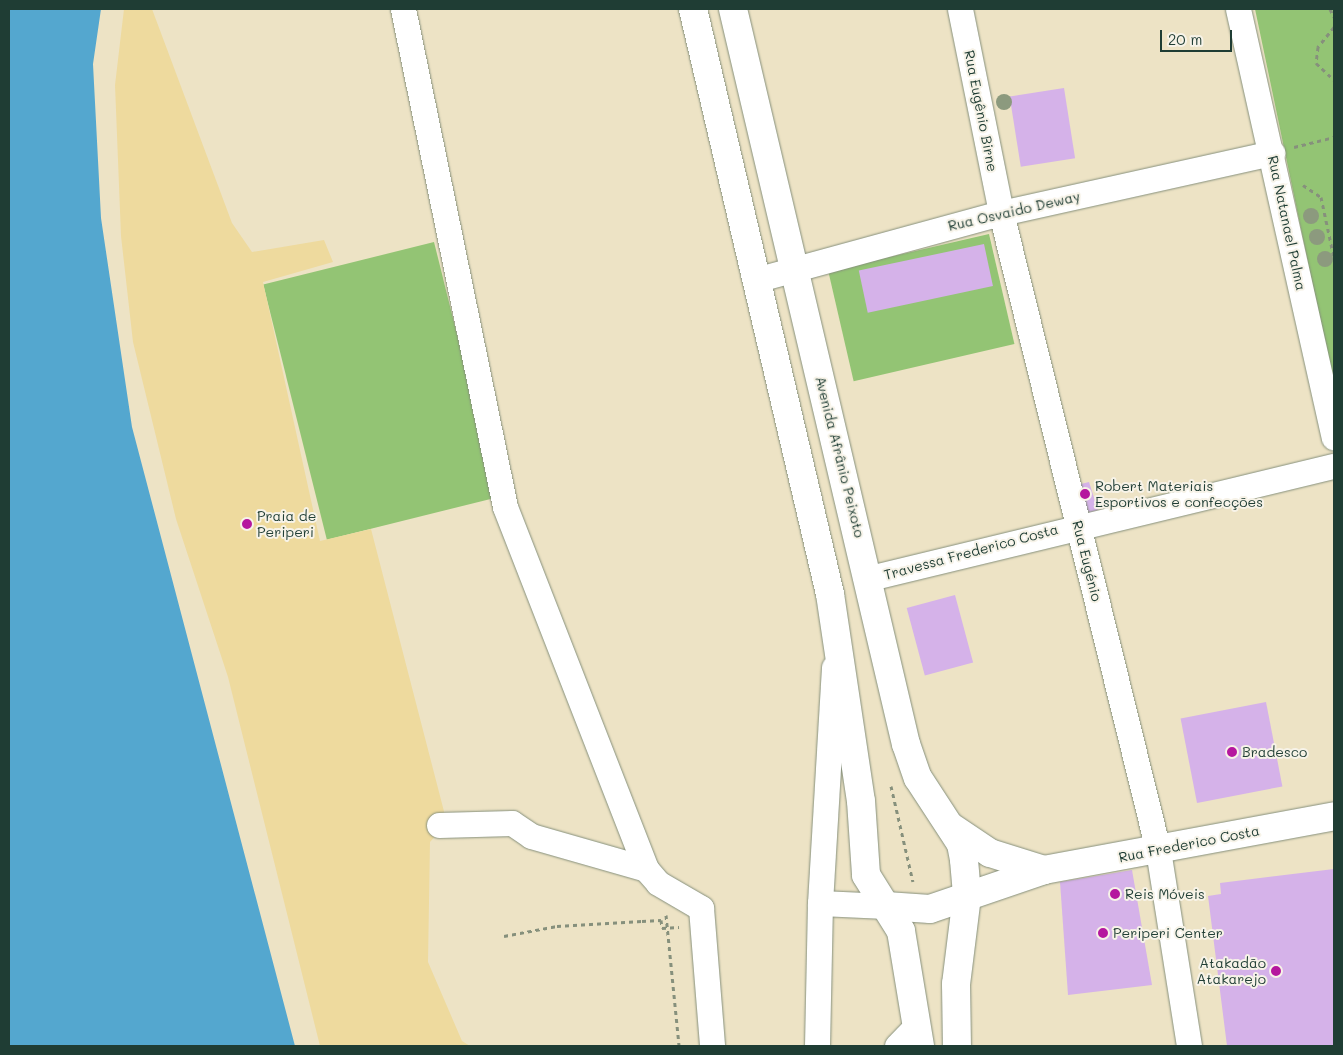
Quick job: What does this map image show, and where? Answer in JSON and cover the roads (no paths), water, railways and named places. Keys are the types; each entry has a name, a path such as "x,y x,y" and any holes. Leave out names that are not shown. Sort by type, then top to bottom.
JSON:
{"main road":[{"path":"693,9 760,279 837,627 861,800 862,851 866,875 901,931 919,1036"},
{"name":"Avenida Afrânio Peixoto","path":"733,9 793,268 870,578 906,744 918,778 961,844 967,896 956,984 957,1046"},
{"name":"Rua Frederico Costa","path":"967,896 1044,870 1334,816"},
{"name":"Rua Frederico Costa","path":"949,825 990,853 1044,870"},
{"path":"886,906 919,911 967,896"}],"street":[{"path":"403,9 505,507 654,877"},
{"name":"Rua Eugênio Birne","path":"960,9 1001,213"},
{"name":"Rua Natanael Palma","path":"1238,9 1287,152 1334,437"},
{"name":"Rua Osvaido Deway","path":"760,279 793,268 1001,213 1287,152"},
{"name":"Rua Eugénio","path":"1001,213 1158,850 1189,1046"},
{"name":"Travessa Frederico Costa","path":"870,578 1078,524 1334,466"},
{"path":"817,1046 820,903 837,627"},
{"path":"439,826 512,823 531,836 654,877 701,908 705,926 712,1046"},
{"path":"820,903 886,906"},
{"path":"897,1046 919,1036"}],"water":[{"path":"9,9 101,9 93,64 101,218 132,427 295,1046 9,1046"}],"place":[{"name":"Robert Materiais Esportivos e confecções","path":"1085,494"},
{"name":"Praia de Periperi","path":"247,524"},
{"name":"Bradesco","path":"1232,752"},
{"name":"Reis Móveis","path":"1115,894"},
{"name":"Periperi Center","path":"1103,933"},
{"name":"Atakadão Atakarejo","path":"1276,971"}]}
